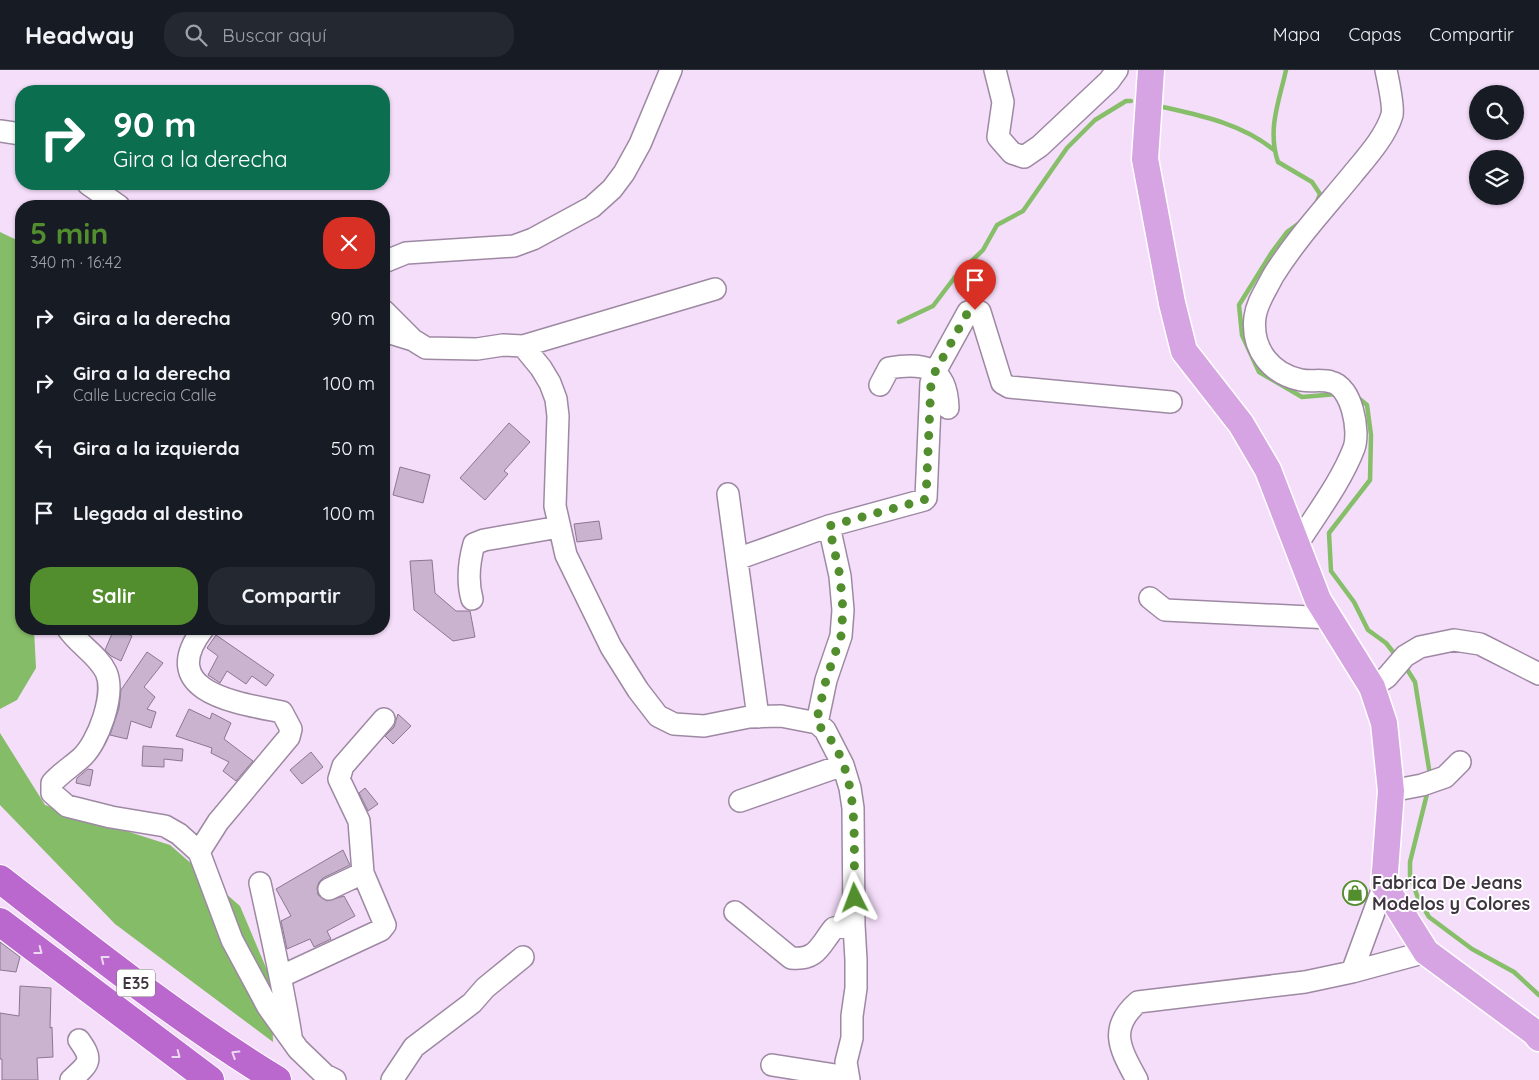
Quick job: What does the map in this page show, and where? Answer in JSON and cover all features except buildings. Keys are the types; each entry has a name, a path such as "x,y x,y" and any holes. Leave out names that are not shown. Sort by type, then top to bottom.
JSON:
{"highway":[{"name":"E35","path":"0,879 161,1003 223,1047 277,1080"},
{"name":"E35","path":"5,930 210,1080"}],"main road":[{"path":"1151,70 1145,159 1172,303 1184,352 1241,424 1268,470 1298,543 1318,600 1372,687 1384,723 1391,791 1384,885 1426,952 1534,1032 1539,1038"}],"street":[{"path":"390,260 406,253 514,246 534,239 592,207 612,189 624,173 640,144 671,70"},
{"path":"996,70 1003,102 998,137 1012,153 1024,157 1040,146 1109,81 1117,70"},
{"path":"1298,543 1345,468 1354,446 1356,426 1348,401 1339,385 1332,382 1303,381 1293,378 1272,367 1263,358 1254,331 1255,317 1258,302 1290,248 1374,148 1392,114 1386,70"},
{"path":"0,131 15,133"},
{"path":"96,190 111,200"},
{"path":"390,317 413,340 426,348 477,349 503,345 523,346 715,288"},
{"path":"737,559 829,526 924,500 927,493 931,383 935,372 968,312 975,310 980,312 1002,383 1009,387 1171,402"},
{"path":"390,333 413,340"},
{"path":"523,346 541,368 550,383 556,399 558,416 555,506 566,555 611,647 638,690 658,716 674,724 704,726 726,720 781,716 816,723 825,730 843,765 850,788 853,808 856,988 852,1038 846,1062 848,1078 772,1065"},
{"path":"880,385 889,368 908,365 920,366 935,372 948,389 948,408"},
{"path":"728,494 758,717"},
{"path":"816,723 826,680 841,636 843,610 840,576 829,526"},
{"path":"472,599 469,587 470,557 474,544 484,540 559,527"},
{"path":"1150,598 1165,610 1330,618"},
{"path":"74,635 88,648 106,672 110,687 100,731 82,758 63,770 52,783 52,793 67,806 111,817 165,826 179,834 199,852 232,940 268,1007 292,1042 325,1075 334,1080"},
{"path":"199,635 190,651 187,666 193,679 204,688 229,701 282,712 291,729 288,737 218,822 199,852"},
{"path":"1372,687 1387,677 1399,663 1420,647 1454,640 1480,644 1539,674"},
{"path":"282,976 381,930 385,926 363,873 360,821 339,779 343,766 384,719"},
{"path":"740,801 843,765"},
{"path":"1391,791 1422,785 1452,769"},
{"path":"330,890 363,873"},
{"path":"260,883 268,926 282,976 292,1042"},
{"path":"1352,972 1384,885"},
{"path":"735,912 792,958 803,960 818,951 834,928 854,925"},
{"path":"1137,1080 1122,1052 1120,1037 1121,1021 1138,1002 1305,982 1352,972 1426,952"},
{"path":"392,1080 414,1047 472,1003 485,988 523,957"},
{"path":"72,1080 87,1064 89,1058 88,1053 79,1040"}],"green space":[{"path":"0,232 15,239 15,635 34,635 36,668 17,700 0,709"},
{"path":"0,733 45,805 170,845 240,906 272,982 273,1042 115,924 0,805"}],"waterway":[{"path":"1286,70 1275,116 1275,150 1278,162 1312,182 1320,194 1316,204"},
{"path":"899,322 933,306 955,277 983,250 997,225 1023,211 1067,148 1095,120 1126,101 1131,101"},
{"path":"1163,107 1235,127 1262,141 1274,150"},
{"path":"1298,224 1287,232 1272,252 1239,305 1242,335 1259,372 1302,397 1337,394"},
{"path":"1356,396 1367,405 1371,435 1370,480 1329,533 1331,571 1354,602 1368,630 1386,643 1397,657"},
{"path":"1405,666 1415,682 1430,775"},
{"path":"1428,790 1410,862 1410,876 1418,898 1429,917 1472,949 1514,972 1539,995"}],"place":[{"name":"Fabrica De Jeans Modelos y Colores","path":"1355,893"}],"route":[{"path":"855,898 853,808 846,770 825,730 816,723 826,680 841,636 843,610 840,576 829,526 926,498 931,383 935,372 968,312 975,310"}]}
